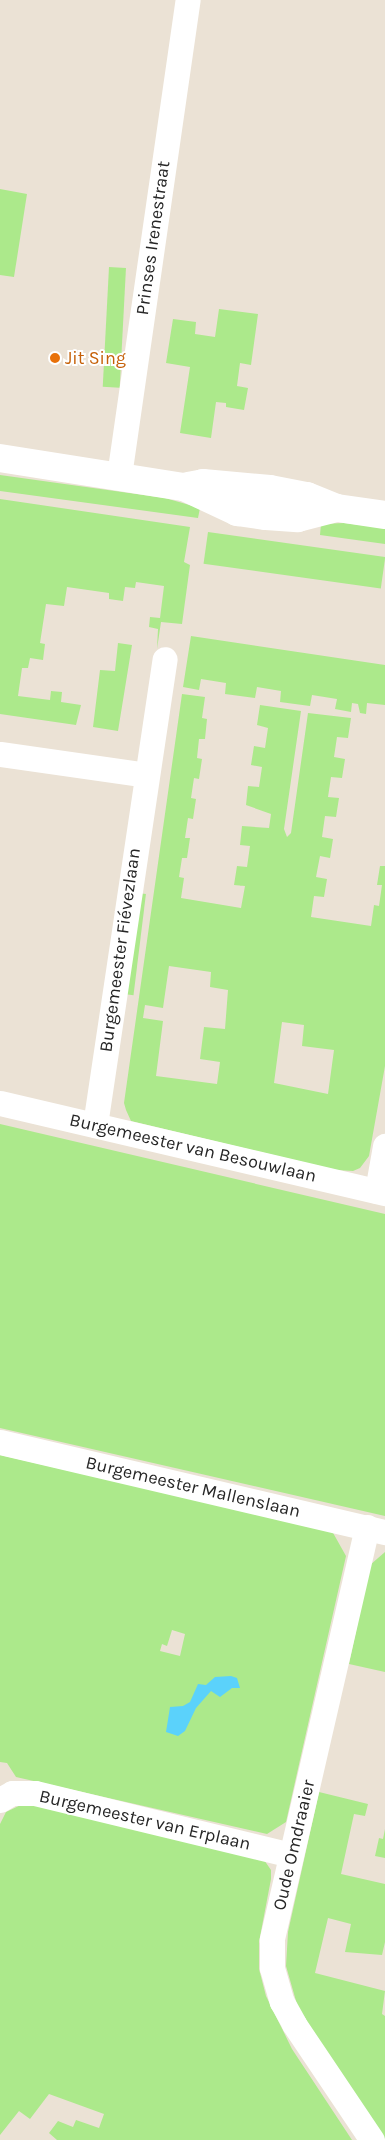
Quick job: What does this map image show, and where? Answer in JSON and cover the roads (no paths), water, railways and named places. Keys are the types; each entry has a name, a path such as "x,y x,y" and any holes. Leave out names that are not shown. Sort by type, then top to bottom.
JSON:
{"street":[{"name":"Prinses Irenestraat","path":"119,476 188,0"},
{"path":"0,458 184,487 237,512 298,518 337,508 385,515"},
{"name":"Burgemeester Fiévezlaan","path":"95,1125 165,659"},
{"path":"0,754 147,776"},
{"name":"Burgemeester van Besouwlaan","path":"0,1103 381,1192"},
{"path":"381,1192 385,1146"},
{"name":"Burgemeester Mallenslaan","path":"0,1442 376,1529"},
{"name":"Oude Omdraaier","path":"372,2140 294,2024 280,1994 272,1968 272,1940 291,1855 376,1529"},
{"name":"Burgemeester van Erplaan","path":"0,1800 12,1793 36,1793 291,1855"}],"water":[{"path":"231,1676 237,1678 240,1688 232,1688 220,1697 211,1691 196,1708 185,1731 178,1736 166,1732 170,1707 183,1706 190,1702 198,1684 206,1685 215,1677"}],"place":[{"name":"Jit Sing","path":"55,358"}]}
